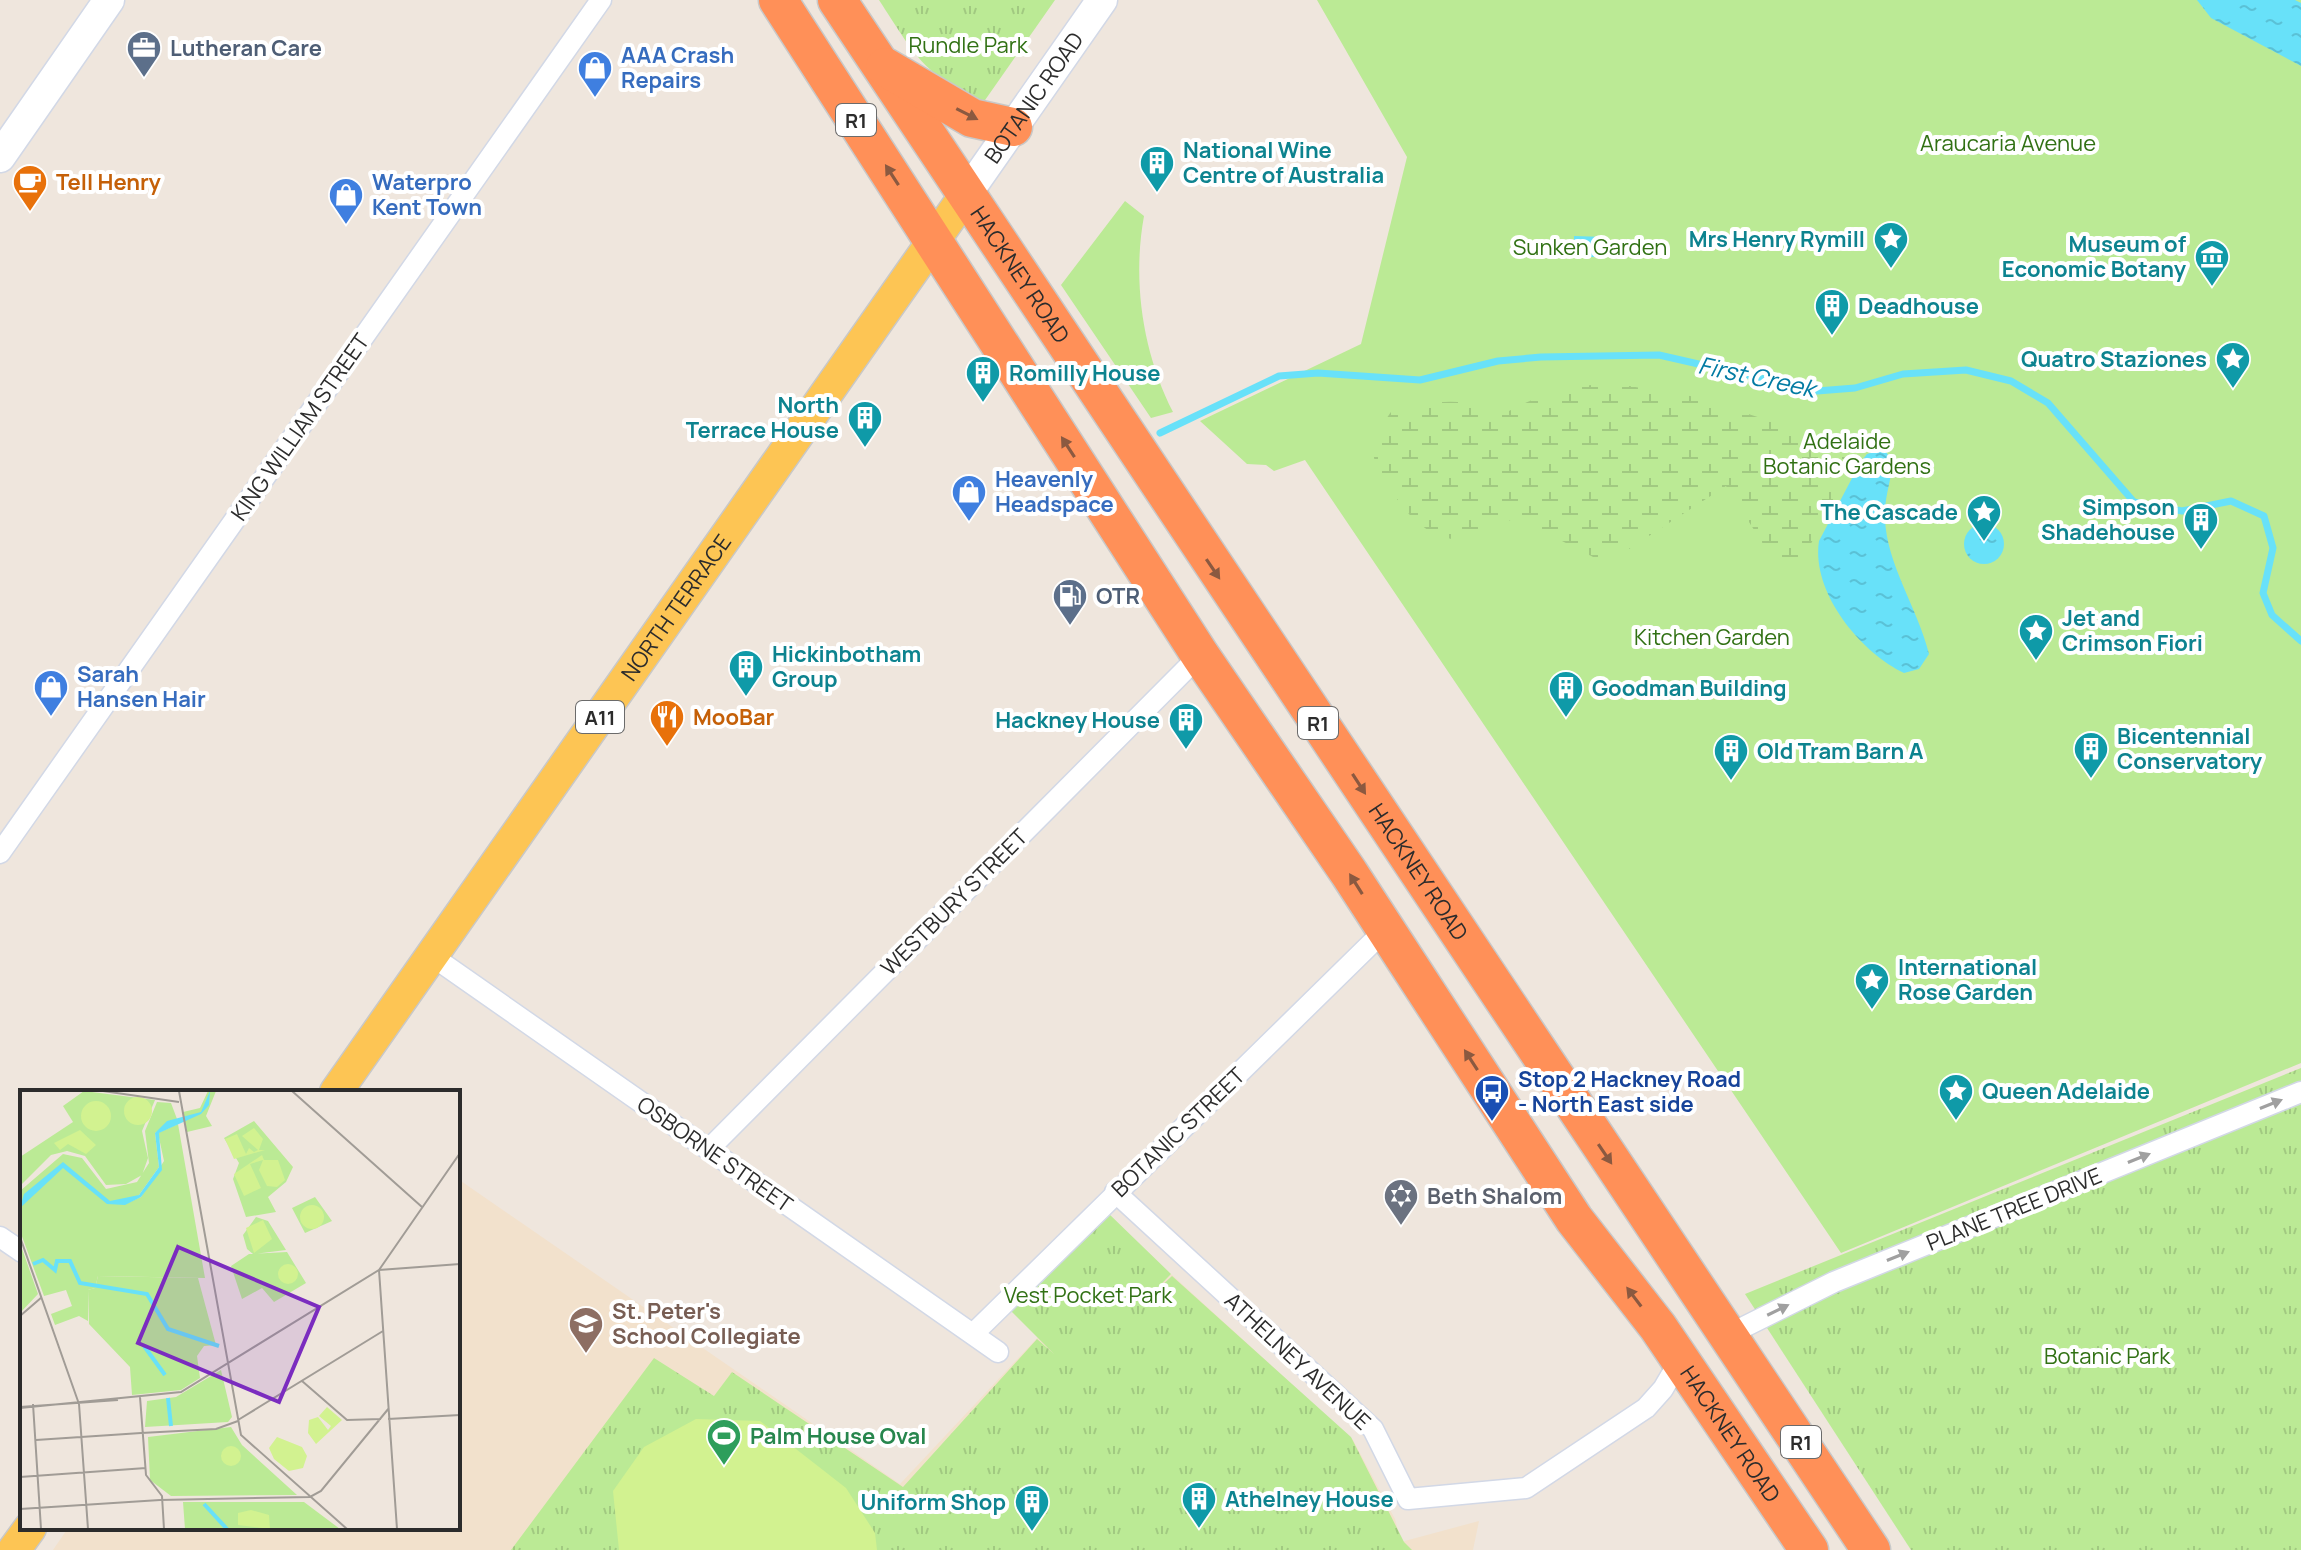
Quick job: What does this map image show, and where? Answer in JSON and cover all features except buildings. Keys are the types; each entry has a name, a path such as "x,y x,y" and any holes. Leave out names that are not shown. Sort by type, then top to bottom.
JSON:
{"highway":[{"name":"R1","path":"778,0 934,241"},
{"name":"R1","path":"837,0 965,196"},
{"path":"876,62 972,118 1013,127"},
{"name":"HACKNEY ROAD","path":"965,196 1575,1111 1730,1334 1871,1550"},
{"name":"HACKNEY ROAD","path":"934,241 1200,655 1574,1219 1680,1360 1809,1550"},
{"path":"1168,602 1179,543 1188,531"},
{"path":"1730,1334 1719,1346 1718,1360 1842,1550"}],"main road":[{"path":"0,157 109,0"},
{"name":"BOTANIC ROAD","path":"965,196 1102,0"},
{"name":"A11","path":"934,241 965,196"},
{"name":"NORTH TERRACE","path":"337,1090 934,241"},
{"path":"14,1550 29,1530"}],"street":[{"name":"KING WILLIAM STREET","path":"0,853 601,0"},
{"name":"WESTBURY STREET","path":"709,1149 1200,655"},
{"name":"BOTANIC STREET","path":"973,1334 1385,930"},
{"name":"OSBORNE STREET","path":"432,956 998,1352"},
{"name":"PLANE TREE DRIVE","path":"1730,1334 1834,1282 2301,1092"},
{"name":"ATHELNEY AVENUE","path":"1115,1192 1373,1429 1408,1499 1526,1488 1646,1408 1663,1389 1680,1360"},
{"path":"0,1237 20,1251"},
{"name":"ATHELNEY AVENUE","path":"1646,1408 1684,1398 1707,1399"}],"shaded area":[{"name":"St. Peter's School Collegiate","path":"460,1180 900,1484 1038,1337 1075,1372 1171,1274 1353,1440 1395,1519 1401,1542 1479,1521 1473,1550 53,1550 67,1530 460,1530"}],"green space":[{"name":"Rundle Park","path":"879,0 1055,0 983,103 933,72 912,49"},
{"name":"Adelaide Botanic Gardens","path":"1317,0 2301,0 2301,1063 1841,1253 1305,460 1274,471 1266,465 1247,464 1200,421 1361,344 1407,157"},
{"path":"1125,201 1144,216 1139,266 1143,317 1154,366 1173,412 1151,418 1061,285"},
{"path":"1611,383 1696,397 1841,444 1847,459 1836,491 1814,538 1786,580 1726,486 1612,560 1597,559 1517,518 1451,539 1429,531 1413,519 1377,474 1371,441 1393,409 1451,402 1509,411 1558,391"},
{"name":"Botanic Park","path":"2301,1068 2301,1550 1911,1550 1745,1294"},
{"name":"St. Peter's School Collegiate","path":"1107,1212 1171,1274 1143,1303 1172,1276 1351,1437 1404,1542 1412,1550 511,1550 654,1358 714,1396 732,1372 903,1487 1037,1339 1054,1354 1010,1310"},
{"name":"Palm House Oval","path":"696,1419 760,1421 846,1488 875,1533 877,1550 619,1550 613,1491 644,1447"}],"water":[{"path":"2197,0 2295,0 2301,3 2301,66 2211,18"},
{"path":"1574,236 1605,237 1606,241 1610,241 1610,253 1606,253 1605,257 1573,257 1569,240 1574,240"},
{"path":"1884,449 1893,462 1886,504 1887,535 1896,569 1929,654 1919,669 1904,673 1871,651 1842,618 1823,580 1819,560 1819,541 1860,463 1867,454"},
{"path":"1984,524 1998,530 2004,544 1998,558 1984,564 1970,558 1964,544 1970,530"}],"waterway":[{"name":"First Creek","path":"1160,433 1279,376 1318,373 1420,380 1498,361 1659,355 1817,391 1855,388 1903,374 1966,370 2011,381 2048,403 2134,502 2182,511 2231,501 2264,516 2273,548 2263,593 2272,615 2301,641"}],"place":[{"name":"Lutheran Care","path":"144,79"},
{"name":"AAA Crash Repairs","path":"595,99"},
{"name":"National Wine Centre of Australia","path":"1157,194"},
{"name":"Tell Henry","path":"30,213"},
{"name":"Waterpro Kent Town","path":"346,226"},
{"name":"Mrs Henry Rymill","path":"1891,270"},
{"name":"Museum of Economic Botany","path":"2212,288"},
{"name":"Deadhouse","path":"1832,337"},
{"name":"Quatro Staziones","path":"2233,390"},
{"name":"Romilly House","path":"983,404"},
{"name":"North Terrace House","path":"865,449"},
{"name":"Heavenly Headspace","path":"969,523"},
{"name":"The Cascade","path":"1984,543"},
{"name":"Simpson Shadehouse","path":"2201,551"},
{"name":"OTR","path":"1070,627"},
{"name":"Jet and Crimson Fiori","path":"2036,662"},
{"name":"Hickinbotham Group","path":"746,698"},
{"name":"Sarah Hansen Hair","path":"51,718"},
{"name":"Goodman Building","path":"1566,719"},
{"name":"MooBar","path":"667,748"},
{"name":"Hackney House","path":"1186,751"},
{"name":"Bicentennial Conservatory","path":"2091,780"},
{"name":"Old Tram Barn A","path":"1731,782"},
{"name":"International Rose Garden","path":"1872,1011"},
{"name":"Queen Adelaide","path":"1956,1122"},
{"name":"Stop 2 Hackney Road - North East side","path":"1492,1123"},
{"name":"Beth Shalom","path":"1401,1227"},
{"name":"St. Peter's School Collegiate","path":"586,1355"},
{"name":"Palm House Oval","path":"724,1467"},
{"name":"Athelney House","path":"1199,1530"},
{"name":"Uniform Shop","path":"1032,1533"}],"park label":[{"name":"Araucaria Avenue","path":"2008,143"},
{"name":"Sunken Garden","path":"1590,247"},
{"name":"Kitchen Garden","path":"1712,637"},
{"name":"Vest Pocket Park","path":"1088,1295"}]}
